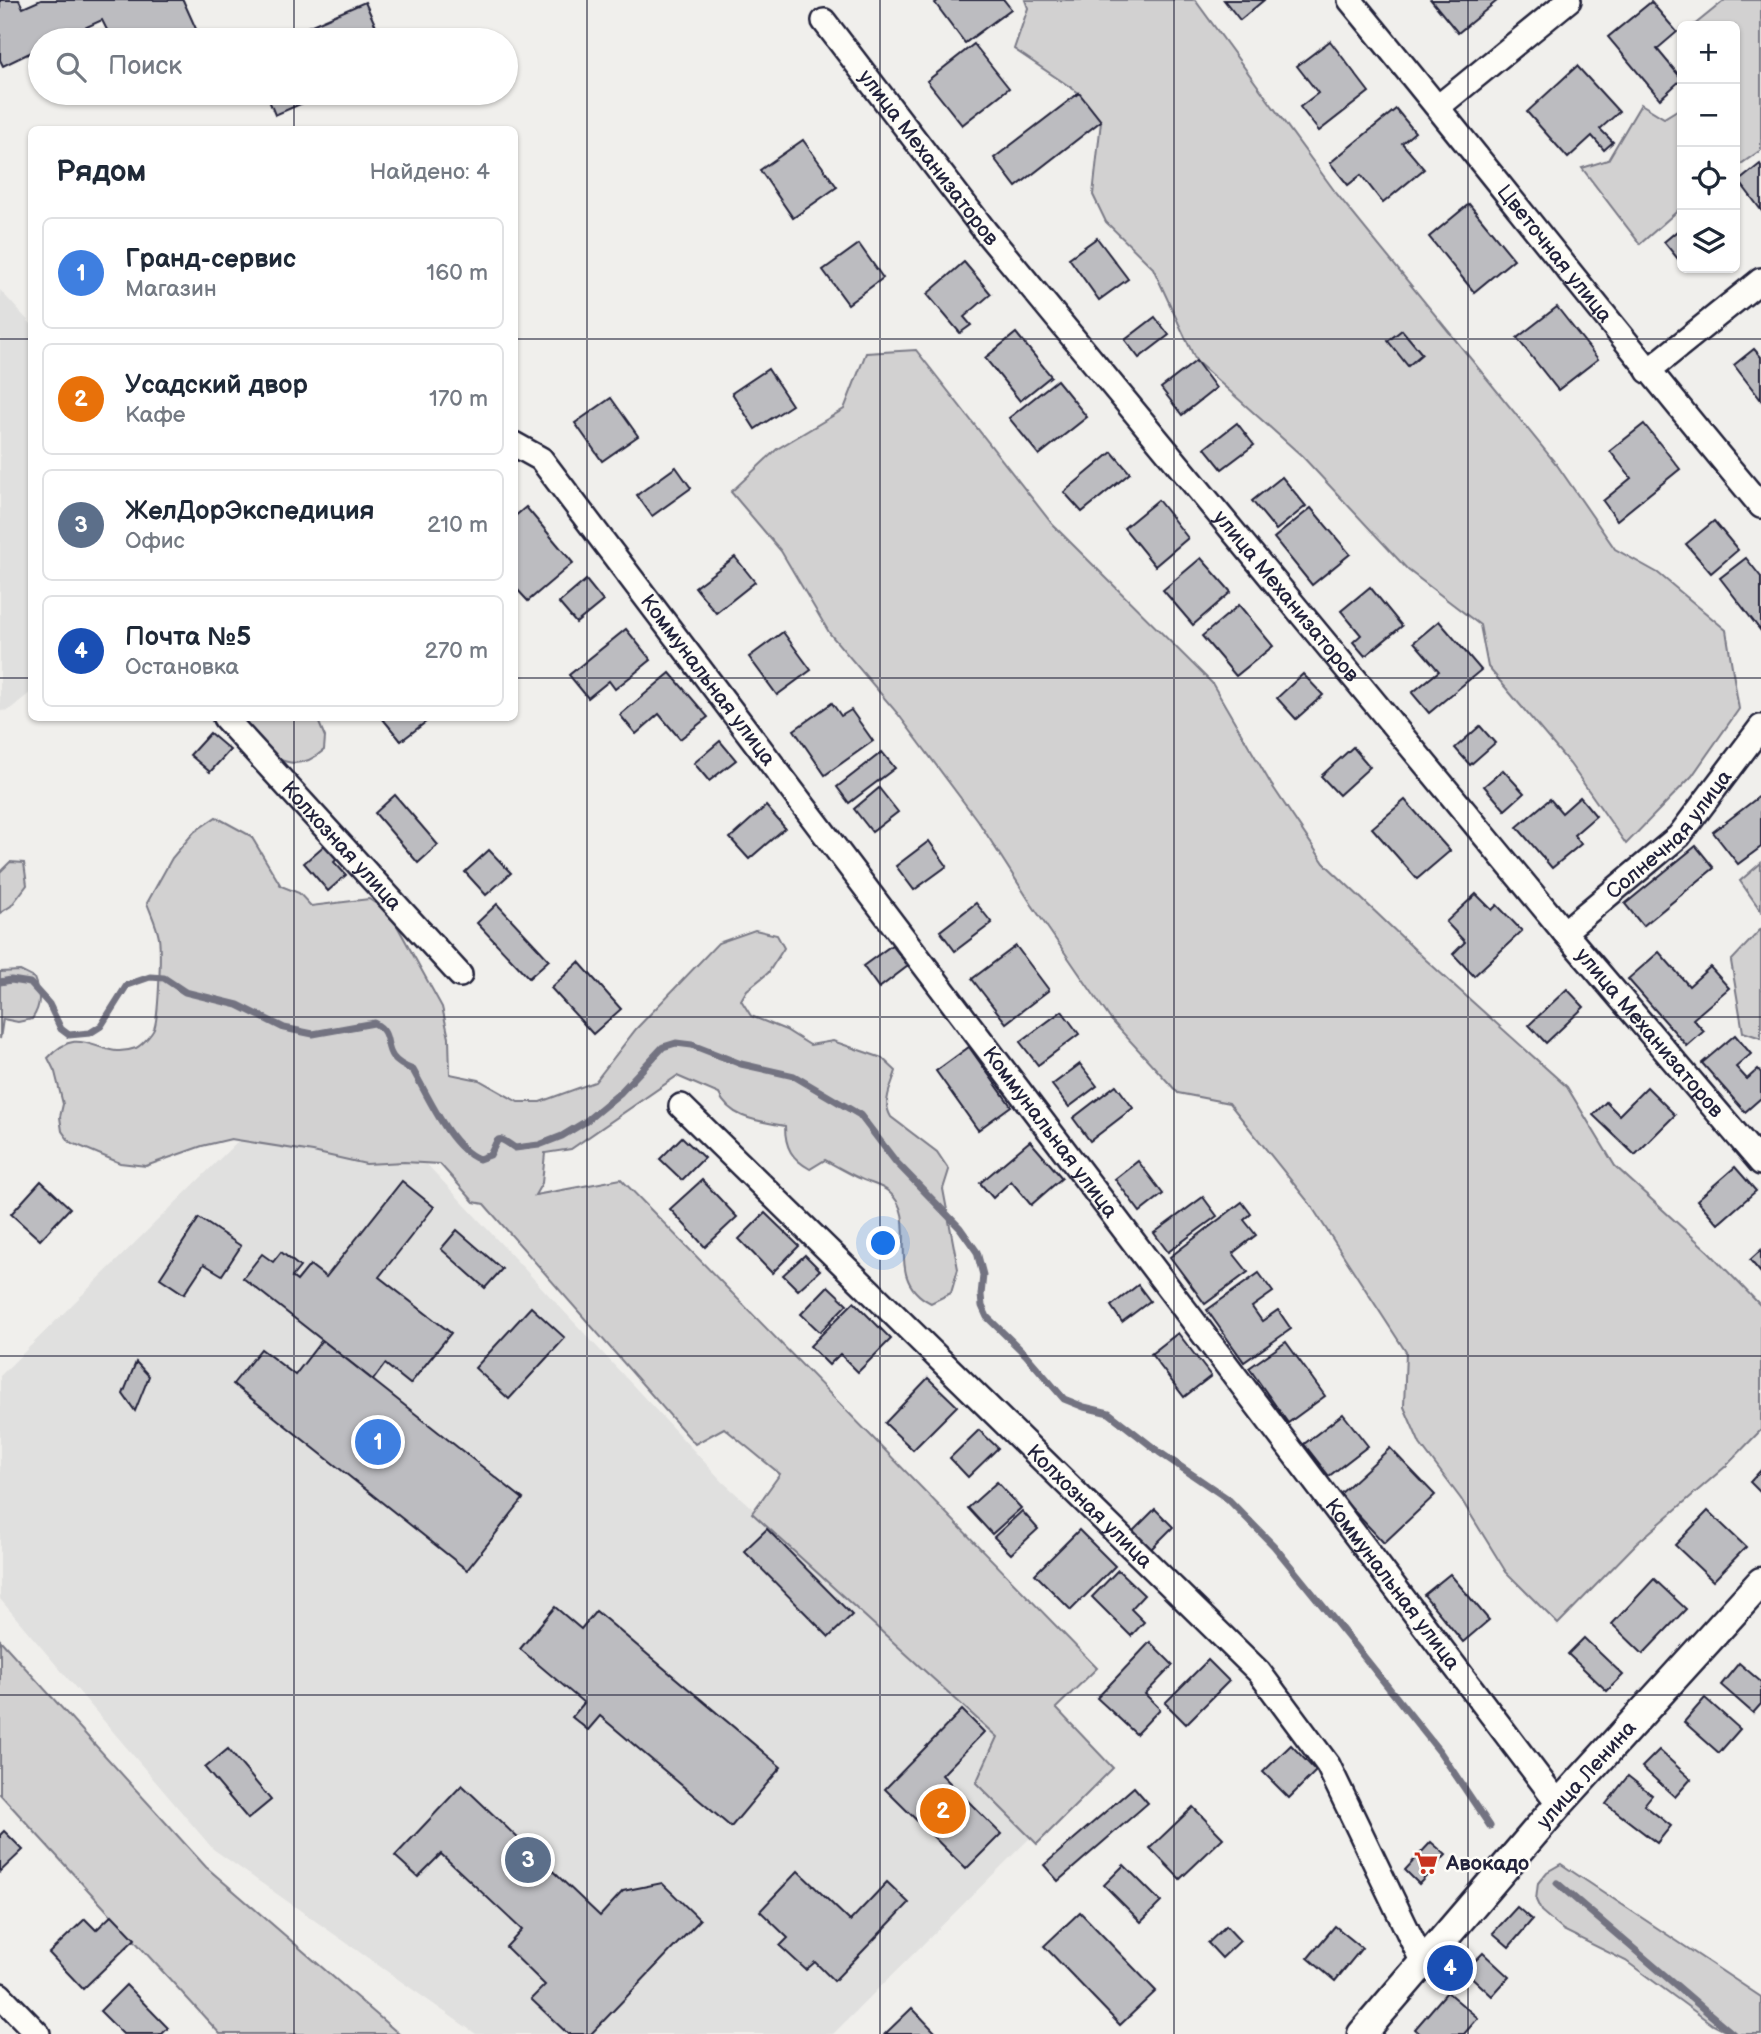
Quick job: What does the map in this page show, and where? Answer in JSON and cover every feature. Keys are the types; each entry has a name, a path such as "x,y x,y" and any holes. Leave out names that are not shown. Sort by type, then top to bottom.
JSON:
{"street":[{"name":"Цветочная улица","path":"1350,0 1648,371 1761,506"},
{"path":"1438,107 1569,0"},
{"name":"улица Механизаторов","path":"824,22 985,231 1564,932 1756,1147"},
{"path":"1648,371 1761,280"},
{"name":"Коммунальная улица","path":"518,446 541,459 1559,1804"},
{"name":"Колхозная улица","path":"228,721 460,975"},
{"name":"Солнечная улица","path":"1564,932 1679,835 1761,727"},
{"name":"Колхозная улица","path":"681,1106 1259,1672 1328,1765 1423,1963"},
{"name":"улица Ленина","path":"1362,2034 1559,1804 1761,1582"},
{"path":"0,1995 37,2034"}],"shaded area":[{"path":"1025,0 1195,0 1336,193 1557,465 1615,549 1658,573 1726,630 1739,709 1692,776 1626,844 1570,764 1488,667 1480,625 1408,570 1302,456 1196,361 1153,268 1106,222 1093,195 1101,121 1079,93 1014,49 1028,8"},
{"path":"1725,0 1761,0 1761,150 1740,165 1740,21 1699,21"},
{"path":"1641,104 1664,118 1677,110 1677,211 1640,244 1582,168 1608,160"},
{"path":"0,290 28,321 28,694 9,710 0,711"},
{"path":"916,350 1053,525 1212,683 1271,784 1324,863 1426,960 1567,1087 1615,1166 1709,1252 1761,1306 1761,1430 1726,1466 1636,1544 1558,1624 1506,1572 1461,1499 1420,1444 1404,1407 1406,1352 1310,1204 1229,1103 1178,1093 1111,1020 980,824 898,714 830,634 781,551 731,492 777,449 844,409 866,353"},
{"path":"243,721 318,721 325,737 324,750 299,763 287,762 266,750"},
{"path":"216,817 251,836 281,886 299,893 311,906 369,899 390,913 442,1007 449,1038 450,1074 479,1080 518,1102 540,1102 595,1082 636,1029 718,943 755,930 777,935 784,948 768,973 747,990 741,1000 751,1016 786,1030 810,1045 833,1041 882,1058 896,1071 887,1100 891,1117 937,1152 949,1170 943,1189 958,1269 951,1293 931,1303 916,1292 908,1279 904,1265 903,1218 898,1204 889,1192 825,1160 810,1169 791,1152 786,1141 785,1126 738,1114 730,1109 719,1094 677,1076 571,1149 545,1153 542,1183 535,1195 621,1179 1097,1668 1056,1708 1113,1768 1037,1844 976,1783 997,1737 752,1513 780,1474 724,1428 695,1444 484,1204 474,1202 440,1164 366,1164 313,1152 231,1139 202,1146 146,1166 120,1163 70,1142 62,1131 60,1117 63,1104 55,1072 48,1058 60,1047 71,1042 122,1051 136,1048 151,1034 157,1011 160,945 147,903 172,858 194,832"},
{"path":"10,862 24,863 27,885 11,906 0,913 0,872"},
{"path":"1761,863 1761,911 1740,881"},
{"path":"1761,929 1761,1038 1743,1032 1731,961"},
{"path":"20,971 34,978 39,1004 32,1019 18,1022 3,1019 0,1039 0,972"},
{"path":"325,1055 723,1482 1071,1797 833,2034 476,2034 213,1849 0,1599 0,1376"},
{"path":"0,1640 206,1867 399,2034 220,2034 0,1794"},
{"path":"1561,1864 1761,1997 1761,2034 1731,2034 1713,2025 1626,1961 1563,1930 1541,1911 1536,1900 1538,1883 1547,1872"}],"building":[{"path":"0,0 19,0 23,8 41,0 183,0 196,28 106,28 102,20 84,28 28,28 28,54 3,66 0,60"},
{"path":"939,0 1004,0 1011,9 965,43 935,3"},
{"path":"1224,0 1264,0 1240,20"},
{"path":"1431,0 1498,0 1458,33"},
{"path":"365,2 377,28 305,28"},
{"path":"1651,2 1677,32 1657,49 1677,73 1677,84 1660,99 1608,37"},
{"path":"1330,41 1369,92 1319,131 1300,107 1318,93 1297,66"},
{"path":"974,44 1009,88 962,125 927,81"},
{"path":"1577,66 1619,112 1600,129 1613,142 1604,150 1592,136 1568,158 1527,112"},
{"path":"1079,93 1101,121 1016,187 994,158"},
{"path":"271,105 298,105 275,115"},
{"path":"1396,109 1415,132 1402,143 1424,169 1383,203 1361,175 1348,185 1330,163"},
{"path":"803,140 837,187 793,218 760,170"},
{"path":"1760,164 1761,210 1740,182"},
{"path":"1469,204 1514,259 1474,292 1429,237"},
{"path":"1677,231 1677,258 1664,242"},
{"path":"1097,238 1128,279 1099,300 1069,258"},
{"path":"859,244 883,278 848,304 823,270"},
{"path":"964,262 991,294 964,317 971,325 960,333 927,294"},
{"path":"1557,307 1598,359 1558,390 1517,338"},
{"path":"1155,317 1169,335 1139,358 1125,340"},
{"path":"1402,330 1422,354 1408,366 1388,341"},
{"path":"1016,333 1051,376 1020,401 985,358"},
{"path":"1754,349 1761,357 1761,400 1734,365"},
{"path":"1196,361 1216,388 1182,415 1161,388"},
{"path":"768,369 792,405 755,429 732,393"},
{"path":"1057,380 1087,417 1039,455 1009,418"},
{"path":"611,398 638,436 602,461 575,423"},
{"path":"1237,423 1254,445 1222,469 1205,448"},
{"path":"1644,424 1680,469 1617,520 1603,501 1631,478 1610,451"},
{"path":"1112,452 1130,473 1082,512 1064,492"},
{"path":"676,467 691,488 652,516 637,495"},
{"path":"1282,477 1306,506 1276,530 1252,501"},
{"path":"1158,500 1188,538 1155,566 1124,528"},
{"path":"526,507 573,563 528,601 518,590 518,514"},
{"path":"1311,508 1350,554 1312,585 1274,538"},
{"path":"1714,521 1738,550 1711,573 1686,544"},
{"path":"735,557 755,582 716,613 695,587"},
{"path":"1201,558 1231,592 1193,625 1163,590"},
{"path":"1746,558 1761,577 1761,631 1720,578"},
{"path":"586,580 603,601 576,623 559,603"},
{"path":"1370,587 1402,626 1365,656 1353,642 1361,635 1341,611"},
{"path":"1239,605 1273,646 1236,676 1202,636"},
{"path":"1439,621 1481,670 1429,713 1412,693 1439,671 1414,642"},
{"path":"626,629 651,660 615,689 609,681 588,698 569,675"},
{"path":"783,632 811,670 777,695 749,657"},
{"path":"670,673 708,717 680,739 659,714 636,734 620,715"},
{"path":"1303,674 1323,695 1296,719 1277,698"},
{"path":"832,703 841,716 851,710 873,741 825,775 794,730"},
{"path":"384,721 427,721 401,741"},
{"path":"1480,726 1495,743 1470,765 1455,748"},
{"path":"210,733 230,750 210,772 190,755"},
{"path":"720,741 736,760 709,781 694,763"},
{"path":"1353,747 1370,767 1339,795 1321,776"},
{"path":"882,752 895,768 849,803 837,787"},
{"path":"1503,770 1524,793 1505,810 1484,786"},
{"path":"879,788 898,812 872,832 854,809"},
{"path":"395,795 438,845 418,863 375,813"},
{"path":"1761,795 1761,847 1738,864 1713,832"},
{"path":"1580,797 1596,816 1574,835 1581,844 1552,868 1517,827 1550,799 1562,813"},
{"path":"1405,800 1450,851 1417,879 1372,828"},
{"path":"766,806 785,828 749,859 730,838"},
{"path":"929,841 947,866 914,890 896,866"},
{"path":"327,843 339,857 334,862 346,875 328,891 304,863"},
{"path":"1696,846 1714,868 1643,926 1625,904"},
{"path":"489,850 511,873 486,895 465,872"},
{"path":"1476,894 1492,910 1497,905 1522,931 1474,976 1453,954 1465,942 1446,922"},
{"path":"976,903 992,923 955,951 940,931"},
{"path":"497,904 549,960 529,978 477,923"},
{"path":"892,945 908,966 879,988 863,966"},
{"path":"1016,946 1049,990 1006,1023 972,979"},
{"path":"1659,952 1689,986 1710,967 1729,988 1693,1019 1704,1031 1687,1046 1628,979"},
{"path":"579,962 621,1009 593,1034 551,988"},
{"path":"1567,989 1584,1007 1546,1043 1529,1025"},
{"path":"1062,1011 1079,1034 1038,1065 1020,1042"},
{"path":"1735,1035 1751,1054 1736,1067 1747,1079 1758,1069 1761,1073 1761,1098 1745,1112 1702,1063"},
{"path":"969,1047 1011,1106 978,1130 936,1071"},
{"path":"1080,1064 1097,1086 1069,1107 1052,1085"},
{"path":"1116,1085 1133,1108 1090,1141 1073,1118"},
{"path":"1647,1087 1675,1115 1635,1155 1593,1115 1606,1102 1619,1115"},
{"path":"682,1137 704,1158 682,1180 660,1159"},
{"path":"1030,1141 1062,1178 1031,1205 1011,1181 993,1198 980,1183"},
{"path":"1138,1161 1163,1194 1140,1212 1115,1179"},
{"path":"1735,1167 1756,1191 1718,1224 1697,1200"},
{"path":"702,1180 737,1217 705,1247 670,1209"},
{"path":"41,1181 70,1208 40,1240 11,1214"},
{"path":"402,1181 434,1207 379,1277 451,1333 410,1384 385,1364 373,1380 243,1278 262,1254 273,1262 281,1252 300,1267 292,1277 297,1281 310,1265 326,1277"},
{"path":"1203,1197 1217,1216 1168,1252 1154,1233"},
{"path":"1242,1202 1251,1214 1244,1220 1256,1235 1233,1253 1248,1272 1205,1304 1170,1257"},
{"path":"765,1213 799,1246 772,1273 739,1239"},
{"path":"199,1218 241,1246 222,1275 204,1264 184,1294 160,1278"},
{"path":"457,1230 502,1269 485,1288 441,1249"},
{"path":"1761,1250 1761,1273 1750,1260"},
{"path":"805,1255 820,1270 798,1290 783,1275"},
{"path":"1259,1273 1273,1292 1252,1307 1262,1321 1278,1310 1291,1329 1244,1362 1207,1310"},
{"path":"1138,1285 1150,1301 1122,1322 1111,1306"},
{"path":"828,1286 847,1304 820,1332 801,1314"},
{"path":"854,1302 891,1339 858,1372 840,1354 829,1365 810,1346"},
{"path":"531,1307 565,1338 509,1399 475,1368"},
{"path":"1178,1333 1211,1376 1184,1397 1151,1354"},
{"path":"322,1340 523,1499 467,1570 233,1384 261,1349 295,1375"},
{"path":"1286,1342 1325,1396 1288,1423 1249,1368"},
{"path":"136,1362 149,1376 135,1411 123,1394"},
{"path":"928,1378 957,1406 913,1450 885,1423"},
{"path":"1343,1414 1368,1446 1329,1476 1304,1444"},
{"path":"979,1430 998,1448 968,1477 950,1458"},
{"path":"1390,1448 1435,1495 1384,1543 1339,1495"},
{"path":"1761,1470 1761,1493 1750,1482"},
{"path":"997,1482 1021,1508 992,1534 968,1508"},
{"path":"1155,1509 1173,1527 1151,1549 1133,1531"},
{"path":"1022,1511 1038,1529 1011,1554 994,1537"},
{"path":"1708,1511 1746,1547 1713,1581 1675,1545"},
{"path":"767,1529 852,1615 829,1637 744,1551"},
{"path":"1079,1530 1115,1566 1071,1610 1035,1574"},
{"path":"1118,1570 1144,1595 1131,1609 1144,1622 1131,1636 1092,1597"},
{"path":"1450,1574 1489,1620 1463,1642 1424,1595"},
{"path":"1654,1579 1686,1609 1643,1654 1612,1624"},
{"path":"555,1607 581,1629 596,1611 781,1767 731,1827 600,1716 588,1730 572,1717 584,1703 520,1649"},
{"path":"1584,1638 1623,1675 1607,1691 1568,1654"},
{"path":"1150,1642 1173,1665 1145,1694 1160,1709 1136,1734 1097,1698"},
{"path":"1208,1660 1229,1681 1186,1724 1165,1703"},
{"path":"1739,1663 1761,1682 1761,1704 1753,1713 1721,1685"},
{"path":"1705,1698 1740,1729 1719,1753 1684,1722"},
{"path":"962,1710 984,1732 942,1775 1001,1834 966,1869 885,1789"},
{"path":"1291,1745 1316,1771 1289,1798 1263,1772"},
{"path":"228,1749 271,1800 248,1819 205,1768"},
{"path":"1659,1750 1691,1779 1675,1797 1642,1767"},
{"path":"1628,1776 1652,1795 1644,1805 1671,1826 1657,1843 1606,1804"},
{"path":"462,1785 600,1916 623,1891 662,1883 700,1920 591,2034 568,2034 531,1999 545,1985 506,1947 522,1930 441,1854 418,1877 395,1856"},
{"path":"1134,1787 1148,1803 1058,1881 1044,1865"},
{"path":"1193,1807 1223,1838 1180,1879 1150,1848"},
{"path":"4,1831 23,1850 0,1872 0,1835"},
{"name":"Авокадо","path":"1431,1842 1446,1855 1419,1884 1405,1870"},
{"path":"1124,1865 1161,1902 1141,1922 1104,1885"},
{"path":"798,1871 850,1921 887,1882 909,1903 834,1981 815,1962 806,1970 780,1946 788,1938 760,1911"},
{"path":"1517,1907 1532,1920 1509,1947 1493,1933"},
{"path":"1080,1912 1156,1991 1120,2025 1044,1946"},
{"path":"112,1915 135,1939 83,1989 49,1953 85,1919 96,1930"},
{"path":"1226,1926 1240,1941 1222,1958 1208,1943"},
{"path":"1335,1926 1362,1948 1335,1981 1308,1958"},
{"path":"1483,1953 1509,1977 1492,1996 1465,1971"},
{"path":"126,1985 168,2028 162,2034 123,2034 100,2011"},
{"path":"1447,1992 1478,2018 1464,2034 1420,2034 1415,2029"},
{"path":"912,2008 937,2034 885,2034"}],"waterway":[{"path":"0,982 11,980 30,983 49,1004 61,1029 69,1035 90,1033 101,1026 127,985 150,977 164,978 185,992 238,1005 284,1028 313,1034 374,1023 385,1034 394,1058 413,1070 449,1133 468,1153 479,1159 490,1155 501,1139 515,1148 539,1145 562,1136 585,1122 620,1093 663,1047 676,1043 692,1045 741,1064 794,1076 860,1115 896,1162 960,1228 977,1252 983,1275 982,1306 987,1317 1026,1355 1064,1399 1109,1413 1159,1452 1228,1499 1274,1546 1440,1752 1490,1826"},
{"path":"1557,1883 1733,2034"}],"place":[{"name":"Гранд-сервис","path":"378,1442"},
{"name":"Усадский двор","path":"943,1811"},
{"name":"ЖелДорЭкспедиция","path":"528,1860"},
{"name":"Авокадо","path":"1426,1863"},
{"name":"Почта №5","path":"1450,1968"}]}
